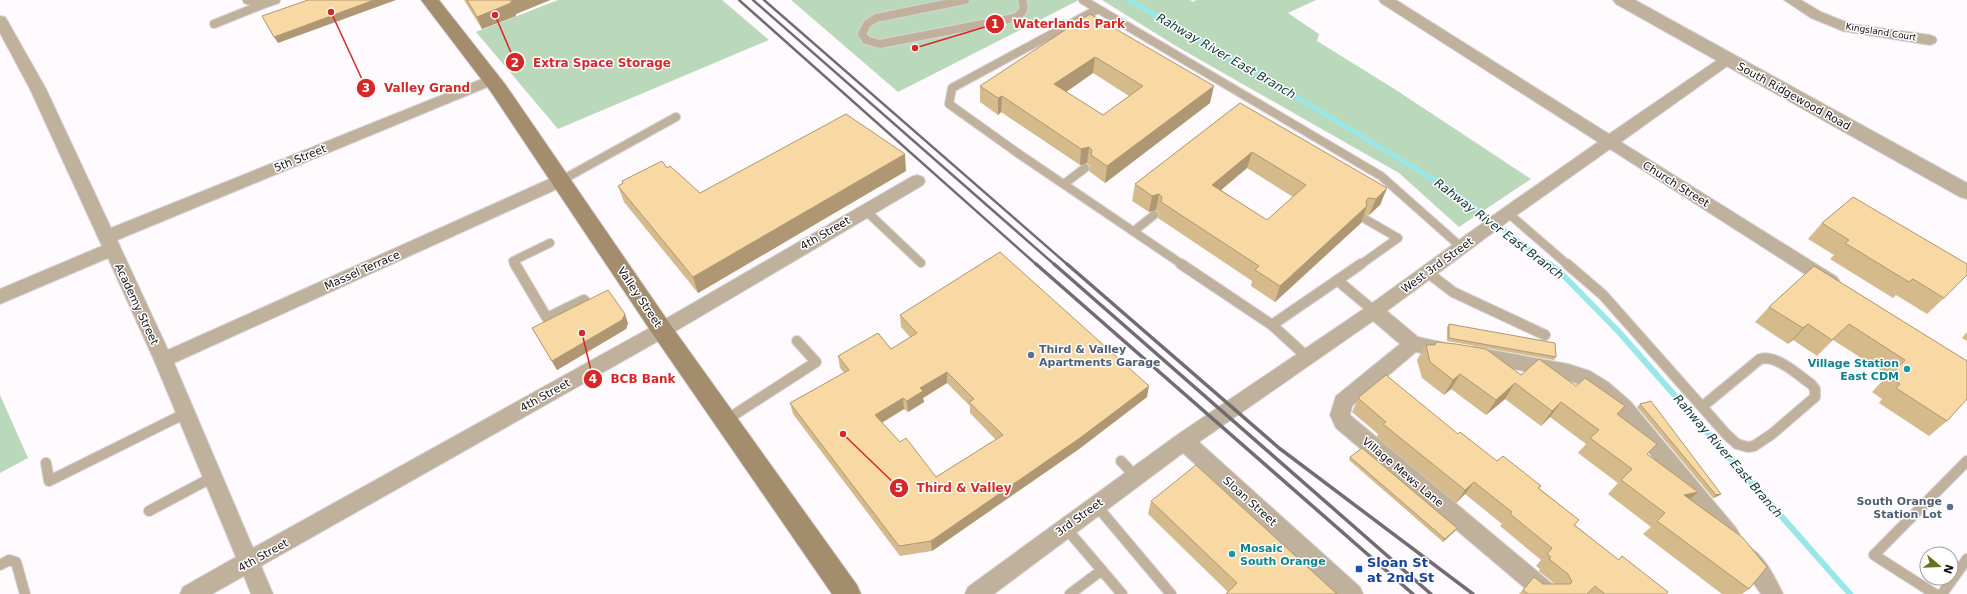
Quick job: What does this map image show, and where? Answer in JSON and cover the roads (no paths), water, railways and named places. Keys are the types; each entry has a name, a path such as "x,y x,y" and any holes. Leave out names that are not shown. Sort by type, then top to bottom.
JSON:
{"main road":[{"name":"Valley Street","path":"430,0 492,80 562,180 662,330 848,594"}],"street":[{"name":"Church Street","path":"1386,0 1846,291"},
{"name":"South Ridgewood Road","path":"1622,0 1967,192"},
{"name":"Kingsland Court","path":"1791,0 1816,15 1848,28 1930,40"},
{"name":"Academy Street","path":"0,20 38,89 163,360 250,562 262,594"},
{"name":"West 3rd Street","path":"1184,441 1306,356 1374,311 1468,242 1728,59"},
{"name":"5th Street","path":"0,297 109,243 492,80"},
{"name":"Massel Terrace","path":"163,360 562,180"},
{"name":"4th Street","path":"191,594 662,330 917,181"},
{"path":"1374,311 1413,344 1556,368 1583,377 1602,388 1623,407 1765,580 1772,594"},
{"name":"Village Mews Lane","path":"1413,344 1343,402 1340,415 1343,422 1548,594"},
{"name":"3rd Street","path":"976,594 1096,505 1128,469 1184,441"},
{"name":"Sloan Street","path":"1184,441 1352,594"}],"lane":[{"path":"247,0 264,4"},
{"path":"214,24 276,0"},
{"path":"965,0 876,18 867,24 862,34 866,40 880,44 1014,18 1025,9 1025,5 1022,0"},
{"path":"1083,0 1381,176 1468,242"},
{"path":"1098,9 1060,34 952,88 949,104 1064,184 1272,324 1306,356"},
{"path":"562,180 676,117"},
{"path":"1064,184 1085,168"},
{"path":"865,210 921,263"},
{"path":"1508,214 1604,296 1734,441 1740,445 1749,447 1762,441 1815,397 1816,393 1811,384 1777,361 1766,357 1760,359 1703,406"},
{"path":"1134,231 1154,215"},
{"path":"1272,324 1398,238 1365,219"},
{"path":"550,244 513,261 547,318 584,300"},
{"path":"1427,272 1453,292 1546,335"},
{"path":"1337,280 1374,311"},
{"path":"726,420 816,362 797,341"},
{"path":"46,463 50,481 186,413"},
{"path":"1935,594 1874,555 1967,461"},
{"path":"149,511 213,477"},
{"path":"1096,505 1172,594"},
{"path":"1065,527 1122,594"},
{"path":"1942,594 1967,559"},
{"path":"0,565 9,560 16,562 25,594"},
{"path":"1070,594 1102,570"}],"waterway":[{"name":"Rahway River East Branch","path":"1129,0 1240,63 1451,190 1550,265"},
{"name":"Rahway River East Branch","path":"1549,264 1559,271 1618,331 1850,594"}],"railway":[{"path":"739,0 1037,265"},
{"path":"753,0 1055,265"},
{"path":"764,0 1068,265"},
{"path":"1036,264 1413,594"},
{"path":"1054,264 1431,594"},
{"path":"1067,264 1279,448 1473,594"}],"place":[{"name":"Valley Grand","path":"331,12"},
{"name":"Extra Space Storage","path":"495,15"},
{"name":"Waterlands Park","path":"915,48"},
{"name":"BCB Bank","path":"582,333"},
{"name":"Third & Valley Apartments Garage","path":"1031,355"},
{"name":"Village Station East CDM","path":"1907,369"},
{"name":"Third & Valley","path":"843,434"},
{"name":"South Orange Station Lot","path":"1950,507"},
{"name":"Mosaic South Orange","path":"1232,554"},
{"name":"Sloan St at 2nd St","path":"1359,569"}]}
